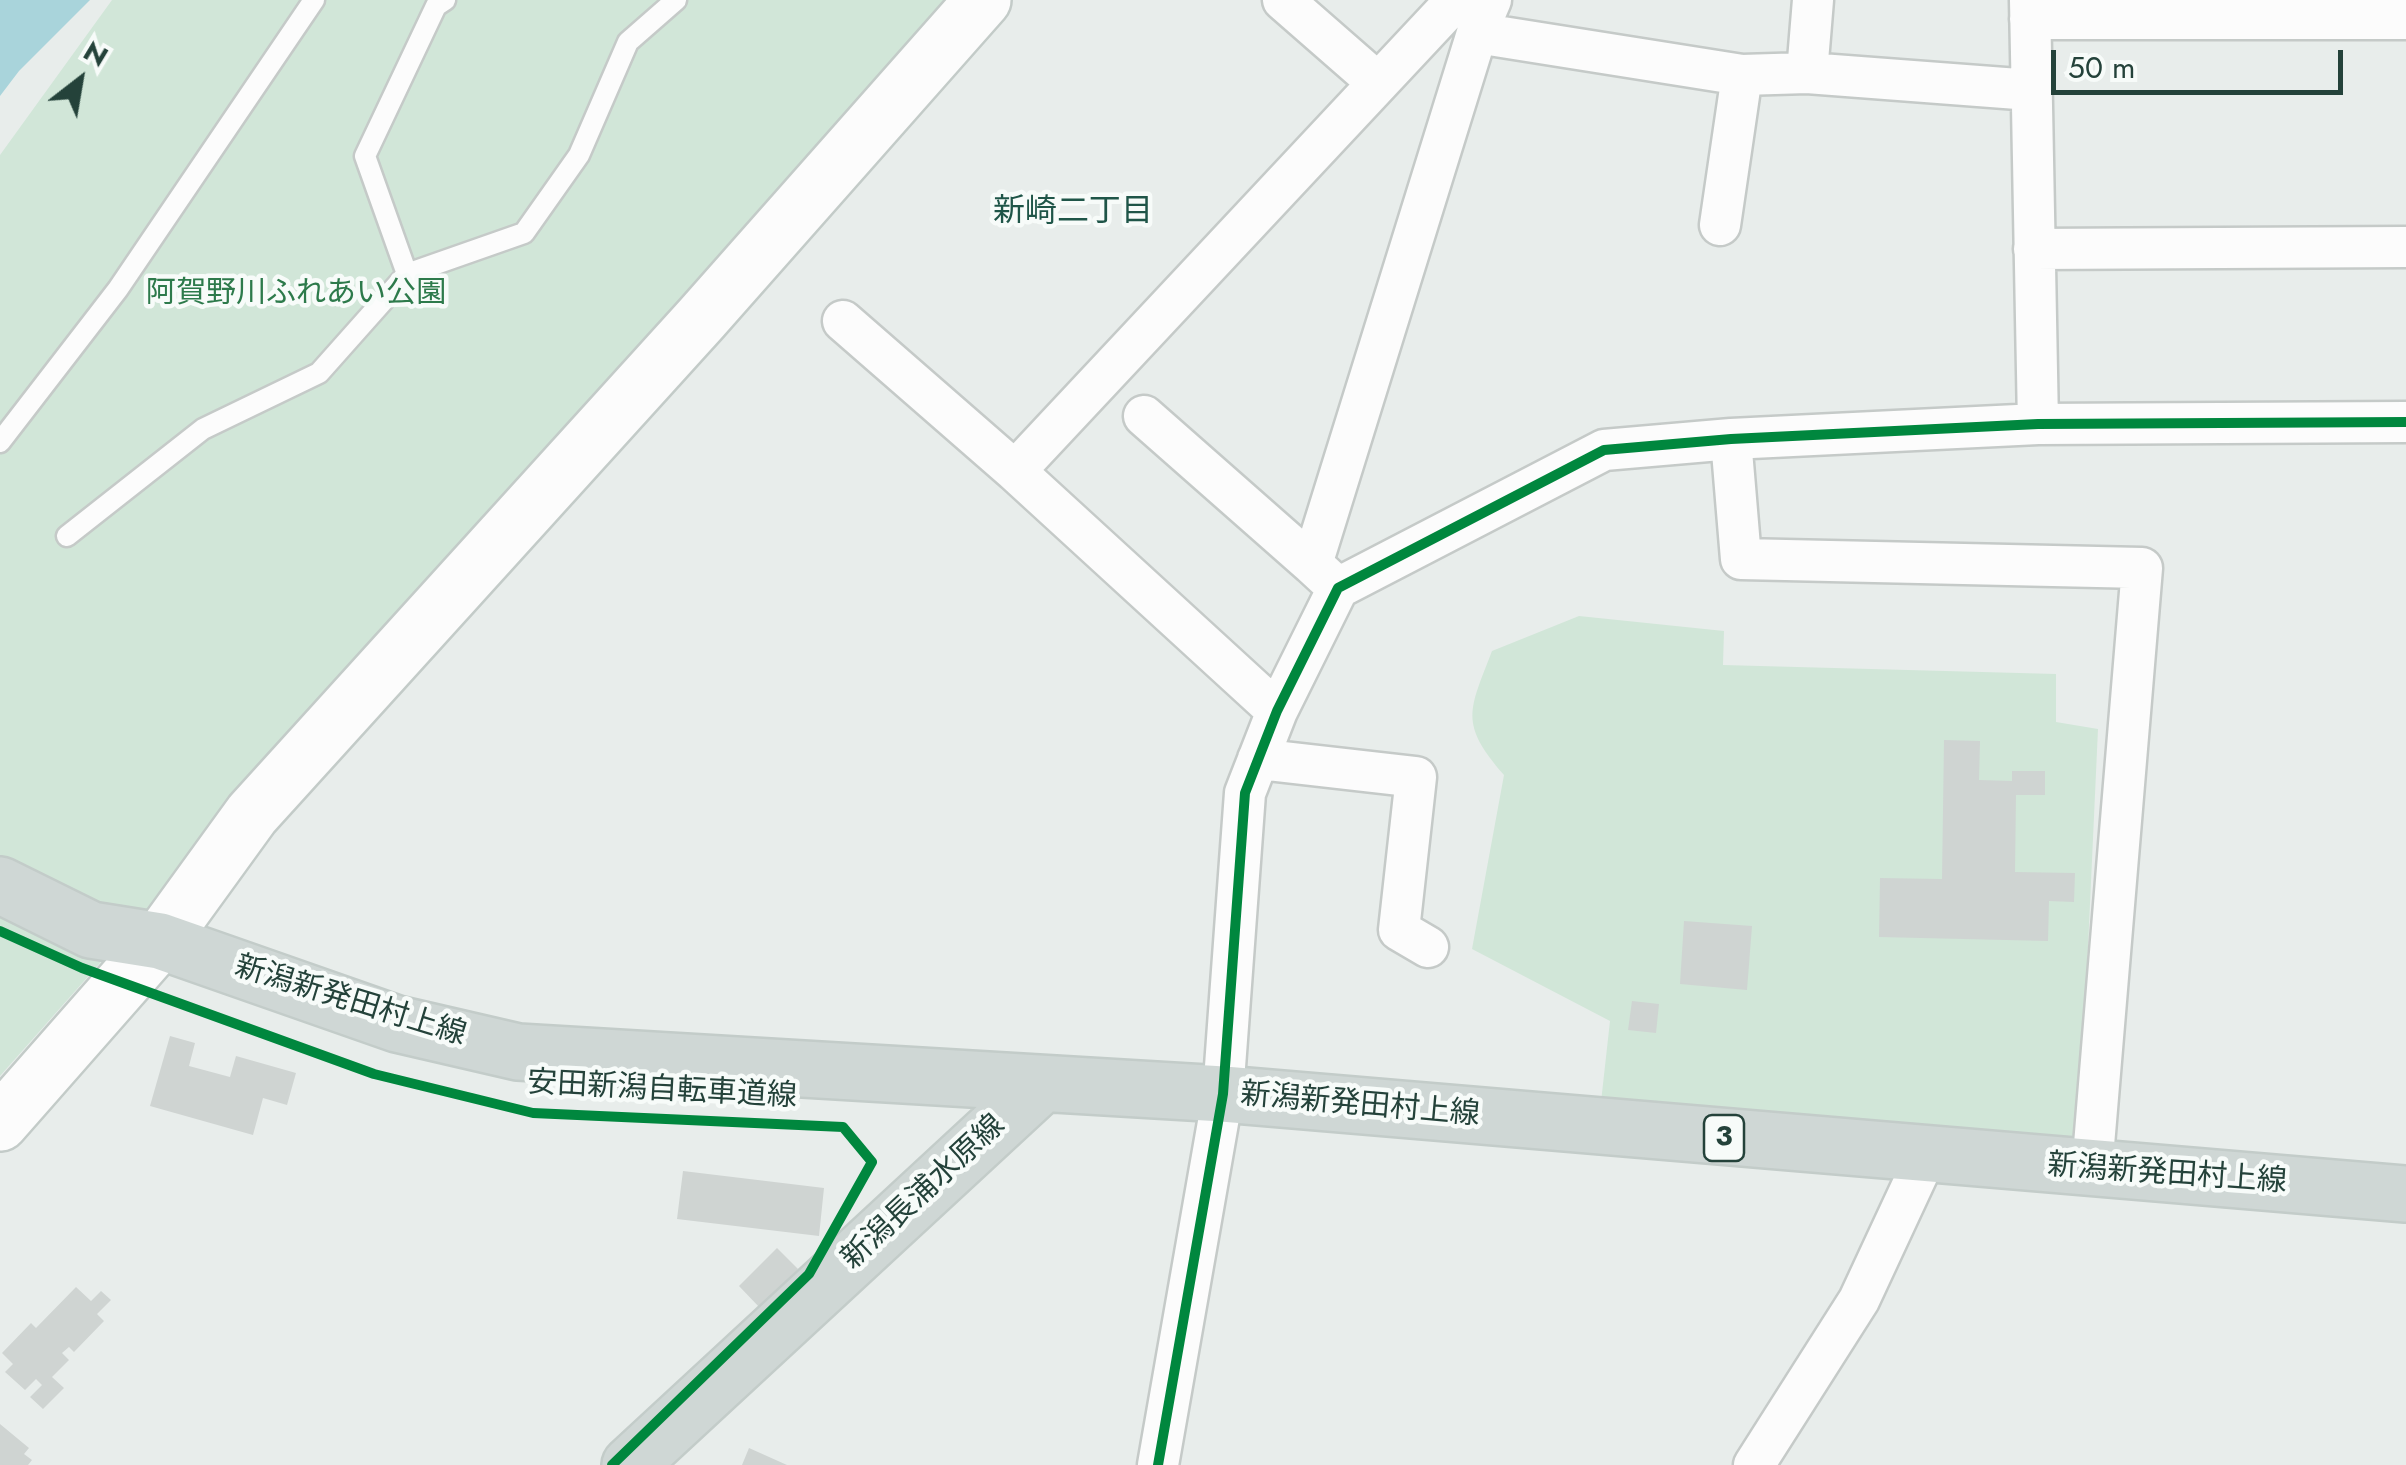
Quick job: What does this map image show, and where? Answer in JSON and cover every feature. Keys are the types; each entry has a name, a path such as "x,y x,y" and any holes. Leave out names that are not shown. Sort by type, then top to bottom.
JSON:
{"main road":[{"name":"新潟新発田村上線","path":"0,885 91,930 160,941 397,1024 518,1052 1224,1094 2406,1194"},
{"name":"新潟長浦水原線","path":"630,1465 1042,1084"}],"street":[{"path":"0,1123 160,941 252,814 701,319 983,0"},
{"path":"1284,0 1378,83"},
{"path":"1807,73 1813,0"},
{"path":"2038,424 2030,9 2406,19"},
{"path":"1015,471 1378,83 1475,11"},
{"path":"1475,11 1742,75 1807,73 2031,90"},
{"path":"1158,1465 1224,1094 1245,793 1325,576 1475,11"},
{"path":"1720,224 1742,75"},
{"path":"2034,249 2406,247"},
{"path":"843,321 1015,471 1278,711"},
{"path":"1144,416 1325,576"},
{"path":"1325,576 1604,450 1731,439 2038,424 2406,422"},
{"path":"1731,439 1741,560 2142,568 2092,1170"},
{"path":"1258,759 1416,777 1399,930 1428,947"},
{"path":"1754,1465 1859,1300 1926,1156"}],"lane":[{"path":"0,442 118,288 314,0"},
{"path":"408,274 365,156 436,6 445,0"},
{"path":"68,536 203,429 320,372 408,274 524,233 579,155 628,42 676,0"}],"green space":[{"name":"阿賀野川ふれあい公園","path":"112,0 964,0 553,451 0,1076 0,155"},
{"path":"1579,616 1724,631 1723,665 2056,674 2056,722 2098,729 2079,1144 1601,1102 1610,1021 1472,949 1504,775 1474,729 1478,688 1492,651"}],"water":[{"path":"0,0 90,0 19,71 0,96"}],"building":[{"path":"1944,740 1980,741 1979,780 2012,781 2012,771 2045,771 2045,795 2016,795 2015,872 2075,873 2074,902 2049,901 2048,941 1879,937 1880,878 1942,879"},
{"path":"1684,921 1752,926 1747,990 1680,984"},
{"path":"1632,1001 1659,1004 1656,1033 1628,1030"},
{"path":"170,1036 195,1043 189,1066 230,1077 236,1056 296,1073 287,1105 263,1098 253,1135 150,1106"},
{"path":"683,1171 824,1188 819,1236 677,1219"},
{"path":"777,1248 798,1269 760,1308 739,1286"},
{"path":"76,1287 91,1301 101,1291 111,1300 97,1314 104,1321 74,1352 69,1347 62,1353 69,1360 52,1377 64,1388 43,1409 30,1397 42,1385 36,1379 25,1390 5,1372 13,1364 2,1353 31,1323 36,1328"},
{"path":"0,1424 29,1448 24,1454 32,1460 28,1465 0,1465"},
{"path":"749,1448 787,1465 742,1465"}],"cycle path":[{"path":"1158,1465 1223,1094 1245,793 1277,711 1338,588 1604,450 1731,439 2038,424 2406,422"},
{"name":"安田新潟自転車道線","path":"0,931 82,968 374,1074 533,1113 843,1127 872,1162 809,1274 612,1465"}],"district":[{"name":"新崎二丁目","path":"1073,213"}]}
